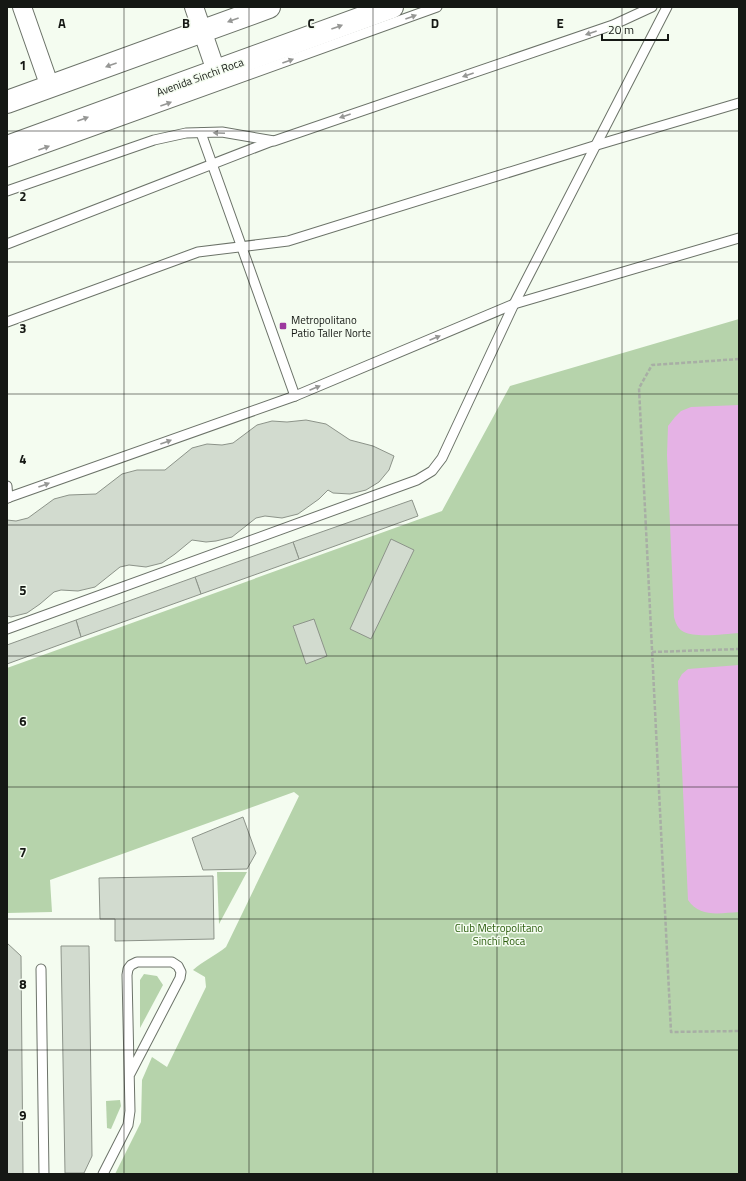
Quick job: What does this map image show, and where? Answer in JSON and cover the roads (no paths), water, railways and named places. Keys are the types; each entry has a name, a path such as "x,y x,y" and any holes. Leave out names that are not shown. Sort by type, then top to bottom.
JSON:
{"main road":[{"path":"7,102 269,7"},
{"name":"Avenida Sinchi Roca","path":"7,147 392,7"}],"street":[{"path":"22,7 50,87"},
{"path":"194,7 216,71"}],"lane":[{"path":"7,162 437,7"},
{"path":"7,244 274,141 613,25 652,7"},
{"path":"7,629 417,480 432,471 442,458 514,304 667,7"},
{"path":"7,322 198,252 288,241 596,145 739,103"},
{"path":"7,191 154,140 186,133 222,132 274,141"},
{"path":"202,133 295,396"},
{"path":"7,486 8,498 295,396 514,304 739,238"},
{"path":"103,1174 128,1125 130,1111 128,969 131,965 137,962 172,962 178,966 181,972 180,978 130,1074"},
{"path":"41,969 44,1174"}],"place":[{"name":"Metropolitano Patio Taller Norte","path":"283,326"}],"park label":[{"name":"Club Metropolitano Sinchi Roca","path":"499,934"}]}
